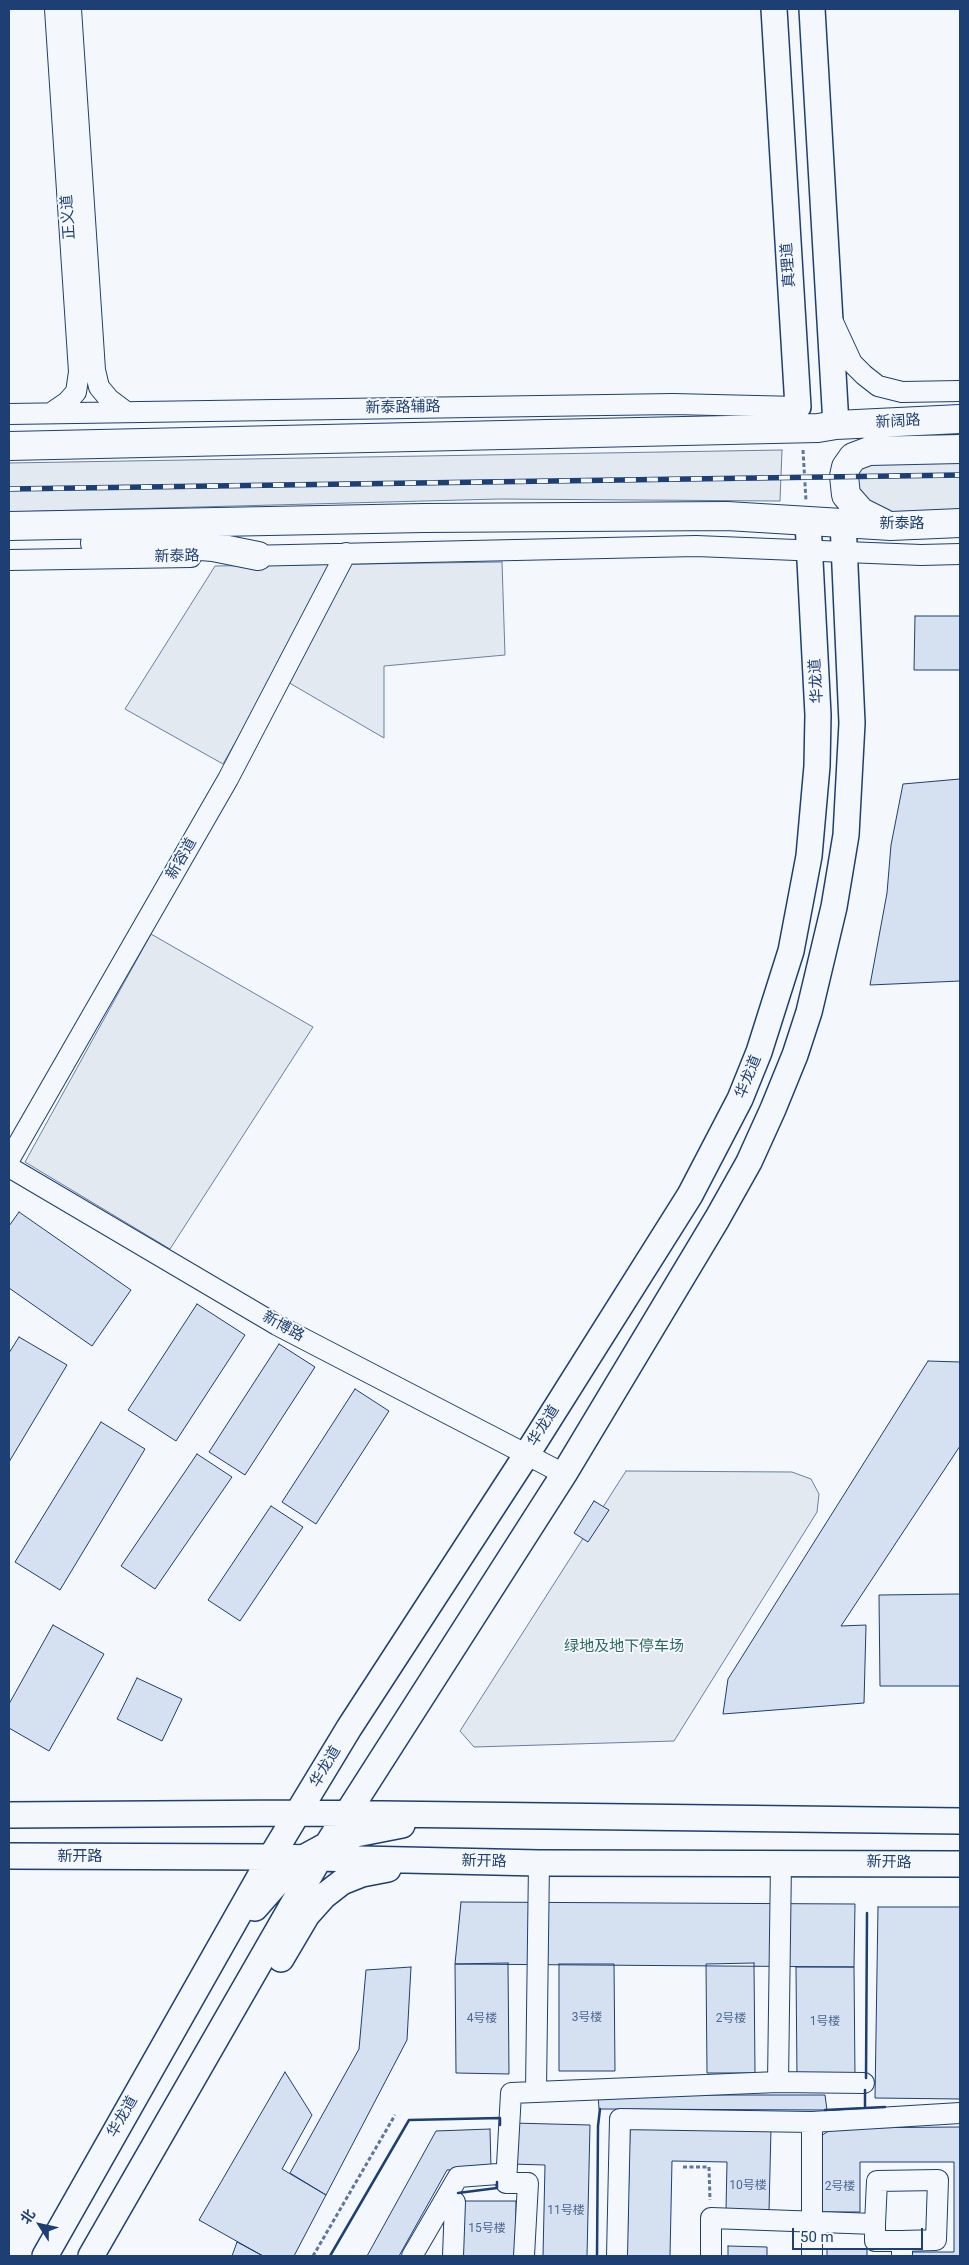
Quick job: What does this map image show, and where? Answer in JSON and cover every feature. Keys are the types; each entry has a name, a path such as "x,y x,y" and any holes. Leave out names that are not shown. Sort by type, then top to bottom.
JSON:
{"highway":[{"name":"新阔路","path":"9,446 800,417 836,425 960,420"},
{"path":"891,526 861,512 846,495 844,476 846,467 853,457 868,451 960,449"},
{"name":"新泰路","path":"9,526 404,518 717,516 891,526 960,523"},
{"path":"9,543 175,544 212,547 258,556"}],"main road":[{"name":"真理道","path":"774,9 800,417"},
{"path":"812,9 836,425"},
{"name":"华龙道","path":"45,2256 271,1857 349,1728 527,1454 690,1195 740,1099 776,1004 791,951 801,906 815,798 826,550 808,522"},
{"path":"91,2256 316,1854 346,1813 564,1474 749,1162 795,1056 809,1012 834,907 846,835 852,723 826,550 843,522"},
{"path":"9,1815 346,1813 960,1821"},
{"path":"199,1982 264,1896 284,1874 316,1854 384,1827 452,1814"},
{"name":"新开路","path":"9,1856 271,1857 316,1854 439,1861 538,1863 781,1862 960,1864"},
{"path":"147,2157 178,2124 200,2096 307,1915 324,1896 342,1882 362,1874 439,1861"}],"street":[{"name":"正义道","path":"50,413 67,402 76,392 79,372 55,9"},
{"name":"正义道","path":"71,9 95,370 99,387 109,399 125,411"},
{"path":"829,309 843,347 852,363 878,386 902,392 960,391"},
{"name":"新泰路辅路","path":"9,414 664,404 800,417"},
{"name":"新泰路","path":"9,560 258,556 626,546 826,550 921,555 960,554"},
{"name":"新容道","path":"9,1160 228,779 346,553"},
{"name":"新博路","path":"9,1167 277,1325 564,1474"},
{"path":"778,2082 781,1862"},
{"path":"536,2090 538,1863"},
{"path":"524,2256 528,2183 506,2183 511,2093 536,2090 778,2082 864,2083"},
{"path":"617,2256 620,2120 812,2122 960,2113"},
{"path":"812,2122 812,2256"},
{"path":"412,2256 458,2177 498,2174"},
{"path":"938,2180 936,2240 902,2249 875,2241 875,2224 877,2181 938,2180"},
{"path":"453,2256 455,2202"},
{"path":"711,2256 711,2218 875,2224"}],"path":[{"path":"800,417 808,522"},
{"path":"312,2256 396,2115"},
{"path":"683,2167 709,2167 711,2218"}],"green space":[{"path":"782,450 780,501 499,499 9,512 9,463"},
{"path":"960,458 960,510 887,513 859,500 857,472 870,463"},
{"path":"502,562 505,655 384,666 384,738 274,674 223,764 125,709 215,566"},
{"path":"151,934 313,1027 170,1249 25,1162"},
{"name":"绿地及地下停车场","path":"626,1471 792,1472 811,1479 819,1494 817,1512 674,1741 474,1747 460,1731"}],"building":[{"path":"915,616 960,616 960,670 914,670"},
{"path":"960,779 960,981 870,985 887,893 891,845 903,784"},
{"path":"19,1212 131,1290 92,1346 9,1288 9,1226"},
{"path":"197,1304 245,1335 176,1441 128,1410"},
{"path":"19,1337 67,1365 9,1462 9,1353"},
{"path":"279,1344 315,1367 245,1475 209,1452"},
{"path":"928,1361 960,1362 960,1446 841,1626 866,1625 864,1703 723,1714 728,1679"},
{"path":"355,1389 389,1411 316,1524 282,1502"},
{"path":"101,1422 145,1449 60,1590 15,1562"},
{"path":"197,1454 232,1477 155,1589 121,1566"},
{"path":"594,1501 609,1510 588,1542 574,1533"},
{"path":"271,1506 303,1527 240,1621 208,1600"},
{"path":"960,1594 960,1686 880,1686 879,1595"},
{"path":"53,1625 104,1654 49,1751 9,1728 9,1704"},
{"path":"137,1678 182,1699 162,1741 117,1719"},
{"path":"461,1902 855,1904 854,1967 455,1964"},
{"path":"878,1907 960,1907 960,2099 875,2098"},
{"path":"508,1963 509,2074 456,2073 455,1964"},
{"path":"754,1963 755,2073 707,2073 706,1964"},
{"path":"559,1964 614,1964 615,2071 559,2071"},
{"path":"411,1967 407,2040 326,2195 290,2173 359,2049 366,1970"},
{"path":"796,1967 854,1967 855,2077 797,2078"},
{"path":"285,2072 312,2115 282,2169 326,2195 294,2256 263,2256 199,2220"},
{"path":"598,2095 825,2095 827,2110 599,2109"},
{"path":"512,2123 590,2125 587,2256 543,2256 545,2165 511,2164"},
{"path":"630,2126 771,2128 769,2211 726,2210 727,2162 672,2161 670,2256 627,2256"},
{"path":"960,2127 960,2256 912,2256 912,2252 954,2252 954,2162 860,2162 860,2212 820,2212 821,2136 833,2128"},
{"path":"490,2129 491,2168 447,2170 399,2256 367,2256 436,2131"},
{"path":"458,2201 516,2201 516,2256 458,2256"},
{"path":"237,2242 263,2256 232,2256"},
{"path":"728,2246 767,2247 767,2256 728,2256"},
{"path":"827,2249 867,2249 867,2256 827,2256"}],"railway":[{"path":"9,489 960,475"}],"wall":[{"path":"866,2078 867,1913"},
{"path":"865,2090 865,2108"},
{"path":"825,2110 885,2107"},
{"path":"597,2256 598,2126 600,2109"},
{"path":"330,2256 409,2120 500,2118 500,2125"},
{"path":"458,2193 497,2188 497,2182"}]}
